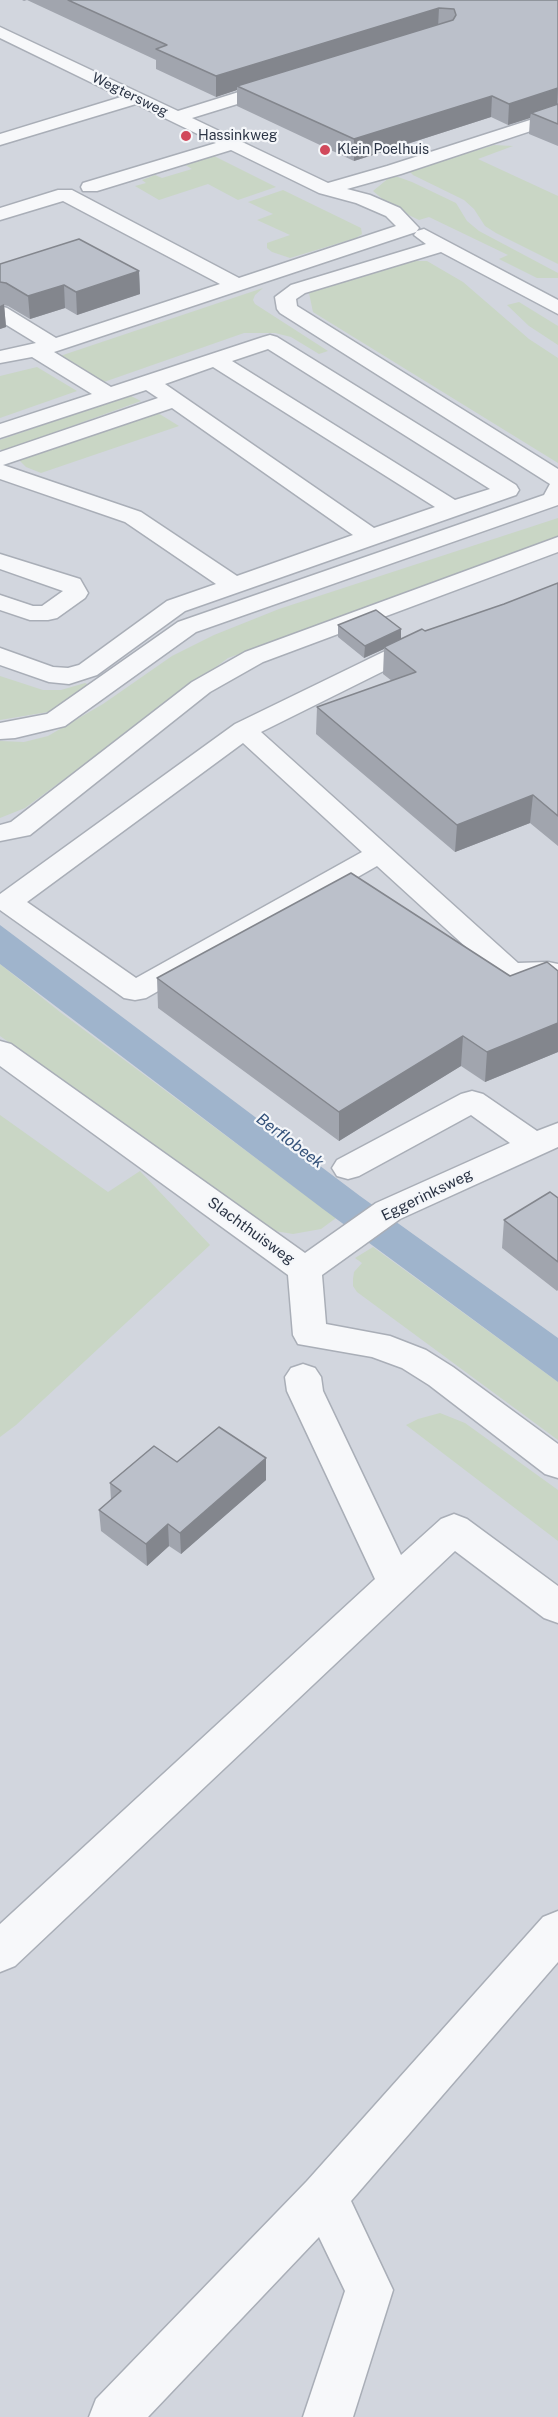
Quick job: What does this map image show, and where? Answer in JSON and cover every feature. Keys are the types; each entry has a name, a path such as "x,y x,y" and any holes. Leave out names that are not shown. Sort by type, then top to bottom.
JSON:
{"street":[{"name":"Wegtersweg","path":"0,32 326,189 342,203 376,218 410,228 558,308"},
{"path":"176,117 300,79"},
{"path":"0,140 137,98"},
{"path":"326,189 394,170 558,117"},
{"path":"90,187 233,144"},
{"path":"0,214 64,194 239,286"},
{"path":"0,357 44,348 239,286 410,228"},
{"path":"443,245 298,289 285,297 287,309 558,479"},
{"path":"0,312 44,348 109,395"},
{"path":"0,431 270,340 508,490 176,606 88,670 69,676 49,674 0,656"},
{"path":"215,359 453,509"},
{"path":"149,382 371,537"},
{"path":"0,459 176,399"},
{"path":"0,471 133,517 235,586"},
{"path":"0,730 15,730 56,720 187,627 554,500 558,488"},
{"path":"0,833 20,829 201,687 254,657 558,544"},
{"path":"0,561 71,584 76,593 48,613 30,612 0,602"},
{"path":"380,853 135,991 8,902 244,730 449,629"},
{"path":"244,730 511,972 548,971 558,980"},
{"name":"Slachthuisweg","path":"0,1051 305,1270 310,1335 343,1338 378,1345 414,1359 441,1376 558,1464"},
{"path":"348,1168 472,1101 546,1139"},
{"name":"Eggerinksweg","path":"305,1270 388,1211 546,1139"},
{"path":"303,1377 305,1391 396,1583"},
{"path":"0,1952 454,1528 558,1607"},
{"path":"114,2417 324,2197 558,1931"},
{"path":"324,2197 369,2290 328,2417"}],"shaded area":[{"path":"0,0 558,0 558,2417 0,2417"}],"green space":[{"path":"494,145 513,146 478,159 558,196 558,264 496,233 485,226 474,209 464,200 409,171"},
{"path":"210,154 276,187 238,200 208,184 159,200 135,186 146,183 142,180 155,175 162,178 192,169 182,163"},
{"path":"390,177 412,182 456,203 467,221 479,231 558,273 558,278 537,278 499,259 508,255 429,217 419,220 392,207 373,191"},
{"path":"283,190 361,228 362,234 356,238 290,258 272,252 267,248 267,243 290,235 257,220 273,214 248,202"},
{"path":"427,261 463,282 529,339 558,358 558,463 313,312 309,293 401,262"},
{"path":"263,288 255,295 253,300 255,304 328,351 319,354 291,337 275,333 244,333 104,382 60,356"},
{"path":"519,302 558,326 558,345 529,326 507,305"},
{"path":"37,367 77,391 0,418 0,376"},
{"path":"129,395 141,401 3,451 0,449 0,440"},
{"path":"153,410 179,426 41,473 26,467 17,458"},
{"path":"558,518 558,540 228,658 25,808 0,818 0,741 24,742 48,736 103,704 172,656 214,635 279,609"},
{"path":"0,676 43,690 61,690 85,683 94,687 69,704 48,712 0,720"},
{"path":"0,964 60,1012 336,1218 321,1229 293,1234 275,1231 0,1036"},
{"path":"0,1115 108,1192 140,1171 210,1245 16,1425 0,1437"},
{"path":"373,1247 558,1382 558,1440 357,1292 353,1286 354,1272 362,1263 355,1258"},
{"path":"440,1413 465,1423 558,1490 558,1541 406,1425"}],"water":[{"path":"0,925 360,1196 558,1338 558,1382 323,1209 0,964"}],"building":[{"path":"68,0 558,0 558,88 509,104 492,96 354,139 237,86 453,20 456,15 454,9 439,8 216,76 156,49 167,45"},
{"path":"558,104 558,124 531,113"},
{"path":"79,239 139,271 76,292 64,285 28,296 0,282 0,264"},
{"path":"558,583 558,816 533,795 457,825 317,707 416,672 384,647 422,629 425,631"},
{"path":"376,610 401,629 365,646 338,625"},
{"path":"351,873 510,976 547,962 558,971 558,1023 487,1052 463,1036 339,1112 157,978"},
{"path":"550,1192 558,1198 558,1262 504,1220"},
{"path":"219,1427 266,1458 180,1533 168,1524 146,1544 99,1510 121,1491 110,1483 154,1446 177,1462"}],"place":[{"name":"Hassinkweg","path":"186,136"},
{"name":"Klein Poelhuis","path":"325,150"}],"water label":[{"name":"Berflobeek","path":"290,1141"}]}
